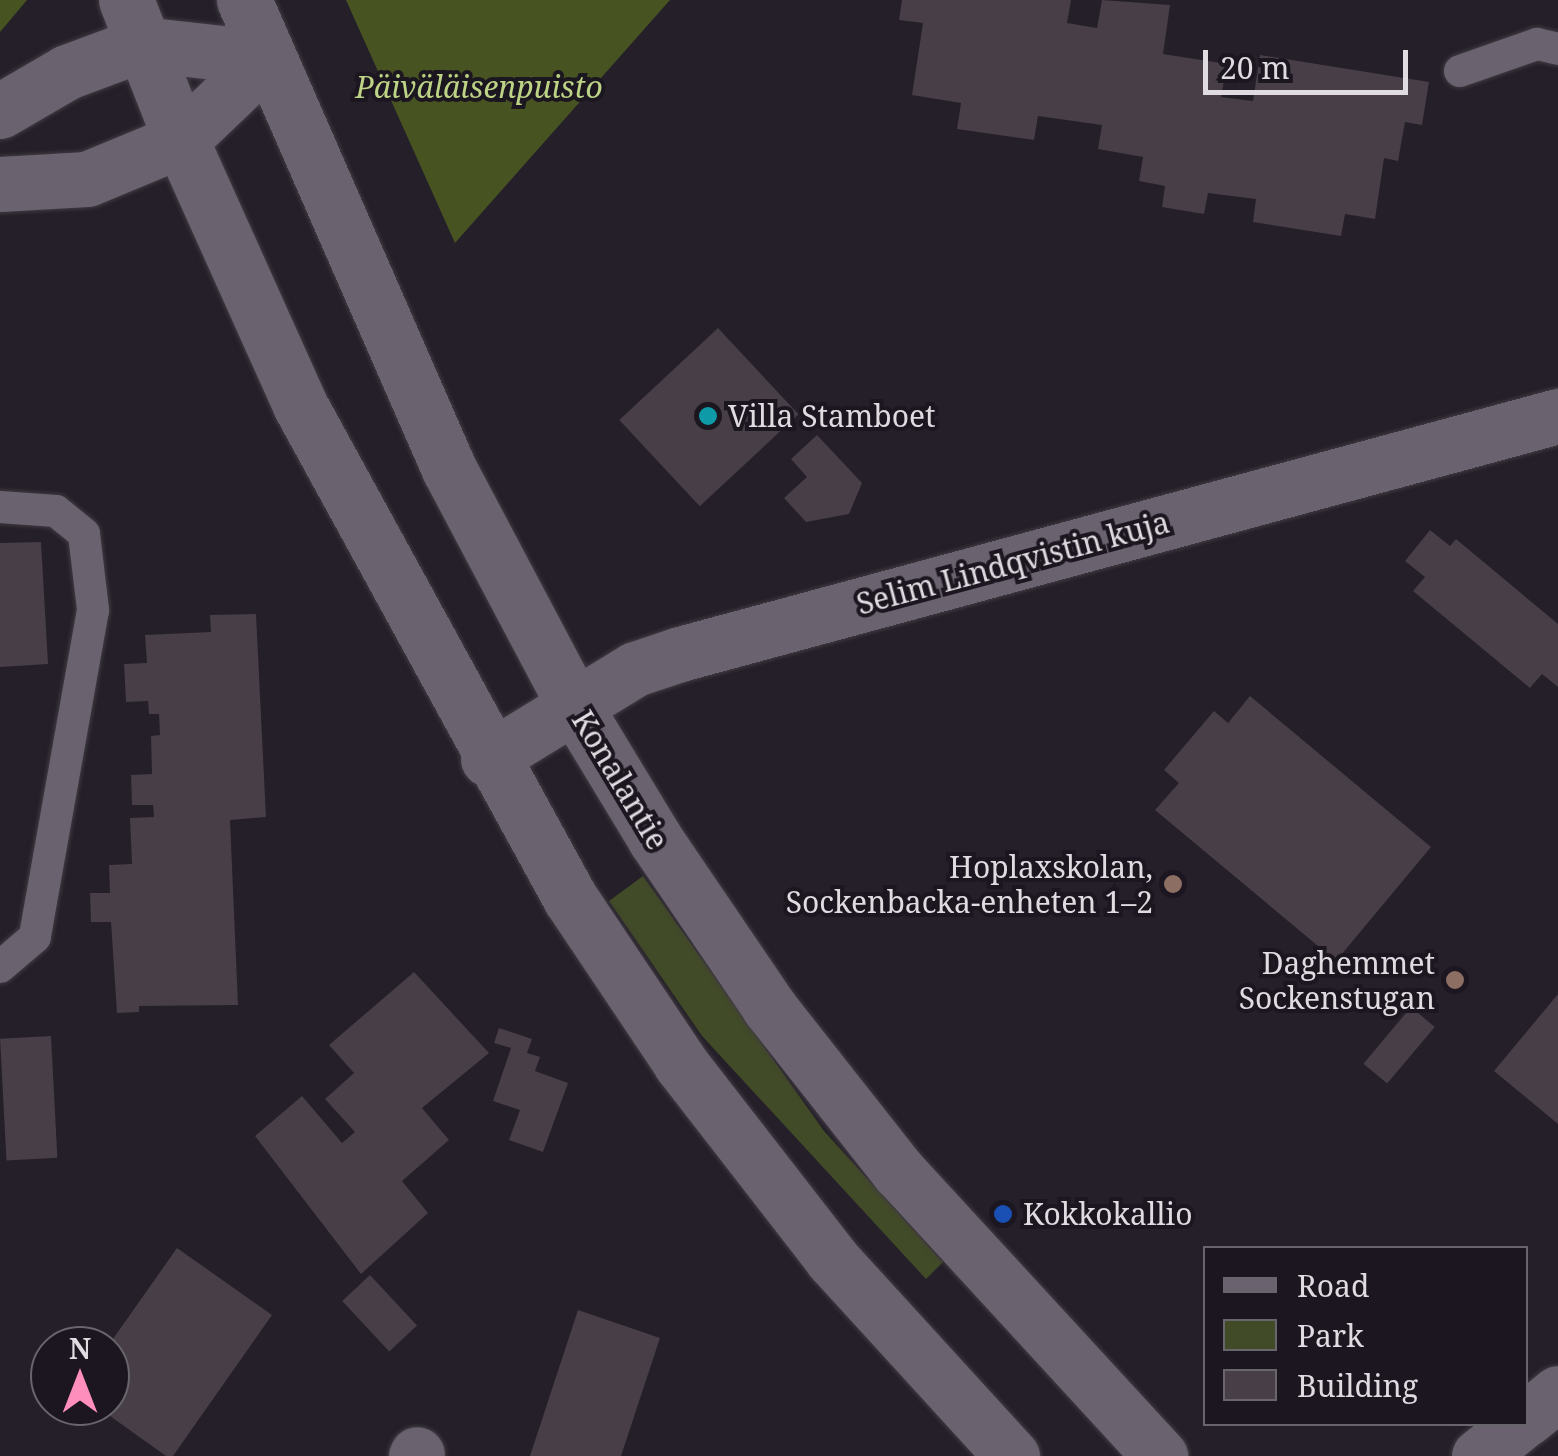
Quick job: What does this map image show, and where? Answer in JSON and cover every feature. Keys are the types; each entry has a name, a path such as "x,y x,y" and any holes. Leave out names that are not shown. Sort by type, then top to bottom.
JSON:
{"main road":[{"name":"Konalantie","path":"244,0 449,470 574,705 655,839 769,1007 899,1172 1160,1456"},
{"path":"134,22 267,58"},
{"path":"0,111 67,72 134,22"},
{"path":"134,22 181,140 300,406 488,759 570,898 681,1064 832,1259 1012,1456"},
{"path":"0,184 87,179 181,140 267,58"},
{"name":"Selim Lindqvistin kuja","path":"488,759 635,668 1558,416"},
{"path":"1528,1417 1558,1393"},
{"path":"1478,1456 1517,1426"}],"lane":[{"path":"1460,71 1536,44 1558,48"},
{"path":"0,507 56,511 84,534 93,610 35,937 0,967"}],"green space":[{"path":"0,0 27,0 0,32"},
{"name":"Päiväläisenpuisto","path":"346,0 670,0 455,243"},
{"path":"643,876 824,1131 943,1262 926,1279 702,1036 609,901"}],"building":[{"path":"902,0 1071,0 1067,23 1097,28 1102,0 1170,5 1163,54 1227,64 1221,97 1253,101 1260,55 1429,82 1422,125 1405,122 1398,161 1384,158 1375,219 1345,214 1341,236 1253,222 1256,199 1208,193 1204,214 1162,207 1165,186 1139,181 1143,157 1098,149 1102,125 1038,116 1034,140 957,129 961,103 912,95 923,23 899,20"},
{"name":"Villa Stamboet","path":"718,328 798,414 700,506 619,420"},
{"path":"817,435 862,483 849,514 806,522 784,498 807,477 791,459"},
{"path":"1430,530 1450,546 1456,539 1558,624 1558,687 1542,674 1530,688 1413,591 1425,577 1405,561"},
{"path":"41,542 48,664 0,667 0,543"},
{"path":"256,614 266,817 230,820 238,1005 139,1006 139,1012 117,1013 111,922 91,922 90,893 110,893 109,865 132,864 130,818 154,817 153,805 132,805 131,775 152,774 151,736 160,735 159,714 149,714 148,701 126,702 124,664 147,663 145,635 211,632 210,615"},
{"path":"1250,696 1431,847 1336,961 1155,810 1179,783 1164,770 1214,711 1228,723"},
{"path":"414,972 489,1053 422,1108 449,1140 402,1181 428,1213 361,1274 255,1136 302,1096 342,1143 355,1132 325,1099 354,1073 329,1045"},
{"path":"1558,994 1558,1124 1494,1071"},
{"path":"1411,1007 1435,1027 1387,1084 1363,1064"},
{"path":"499,1028 532,1039 527,1053 540,1057 535,1071 568,1083 543,1152 509,1140 520,1110 493,1101 511,1048 494,1043"},
{"path":"51,1036 57,1158 6,1161 0,1039"},
{"path":"177,1248 272,1315 173,1456 166,1456 124,1426 130,1426 130,1326 122,1326"},
{"path":"370,1275 417,1325 389,1351 342,1301"},
{"path":"578,1310 660,1338 621,1456 530,1456"}],"place":[{"name":"Villa Stamboet","path":"708,416"},
{"name":"Hoplaxskolan, Sockenbacka-enheten 1–2","path":"1173,884"},
{"name":"Daghemmet Sockenstugan","path":"1455,980"},
{"name":"Kokkokallio","path":"1003,1214"}]}
